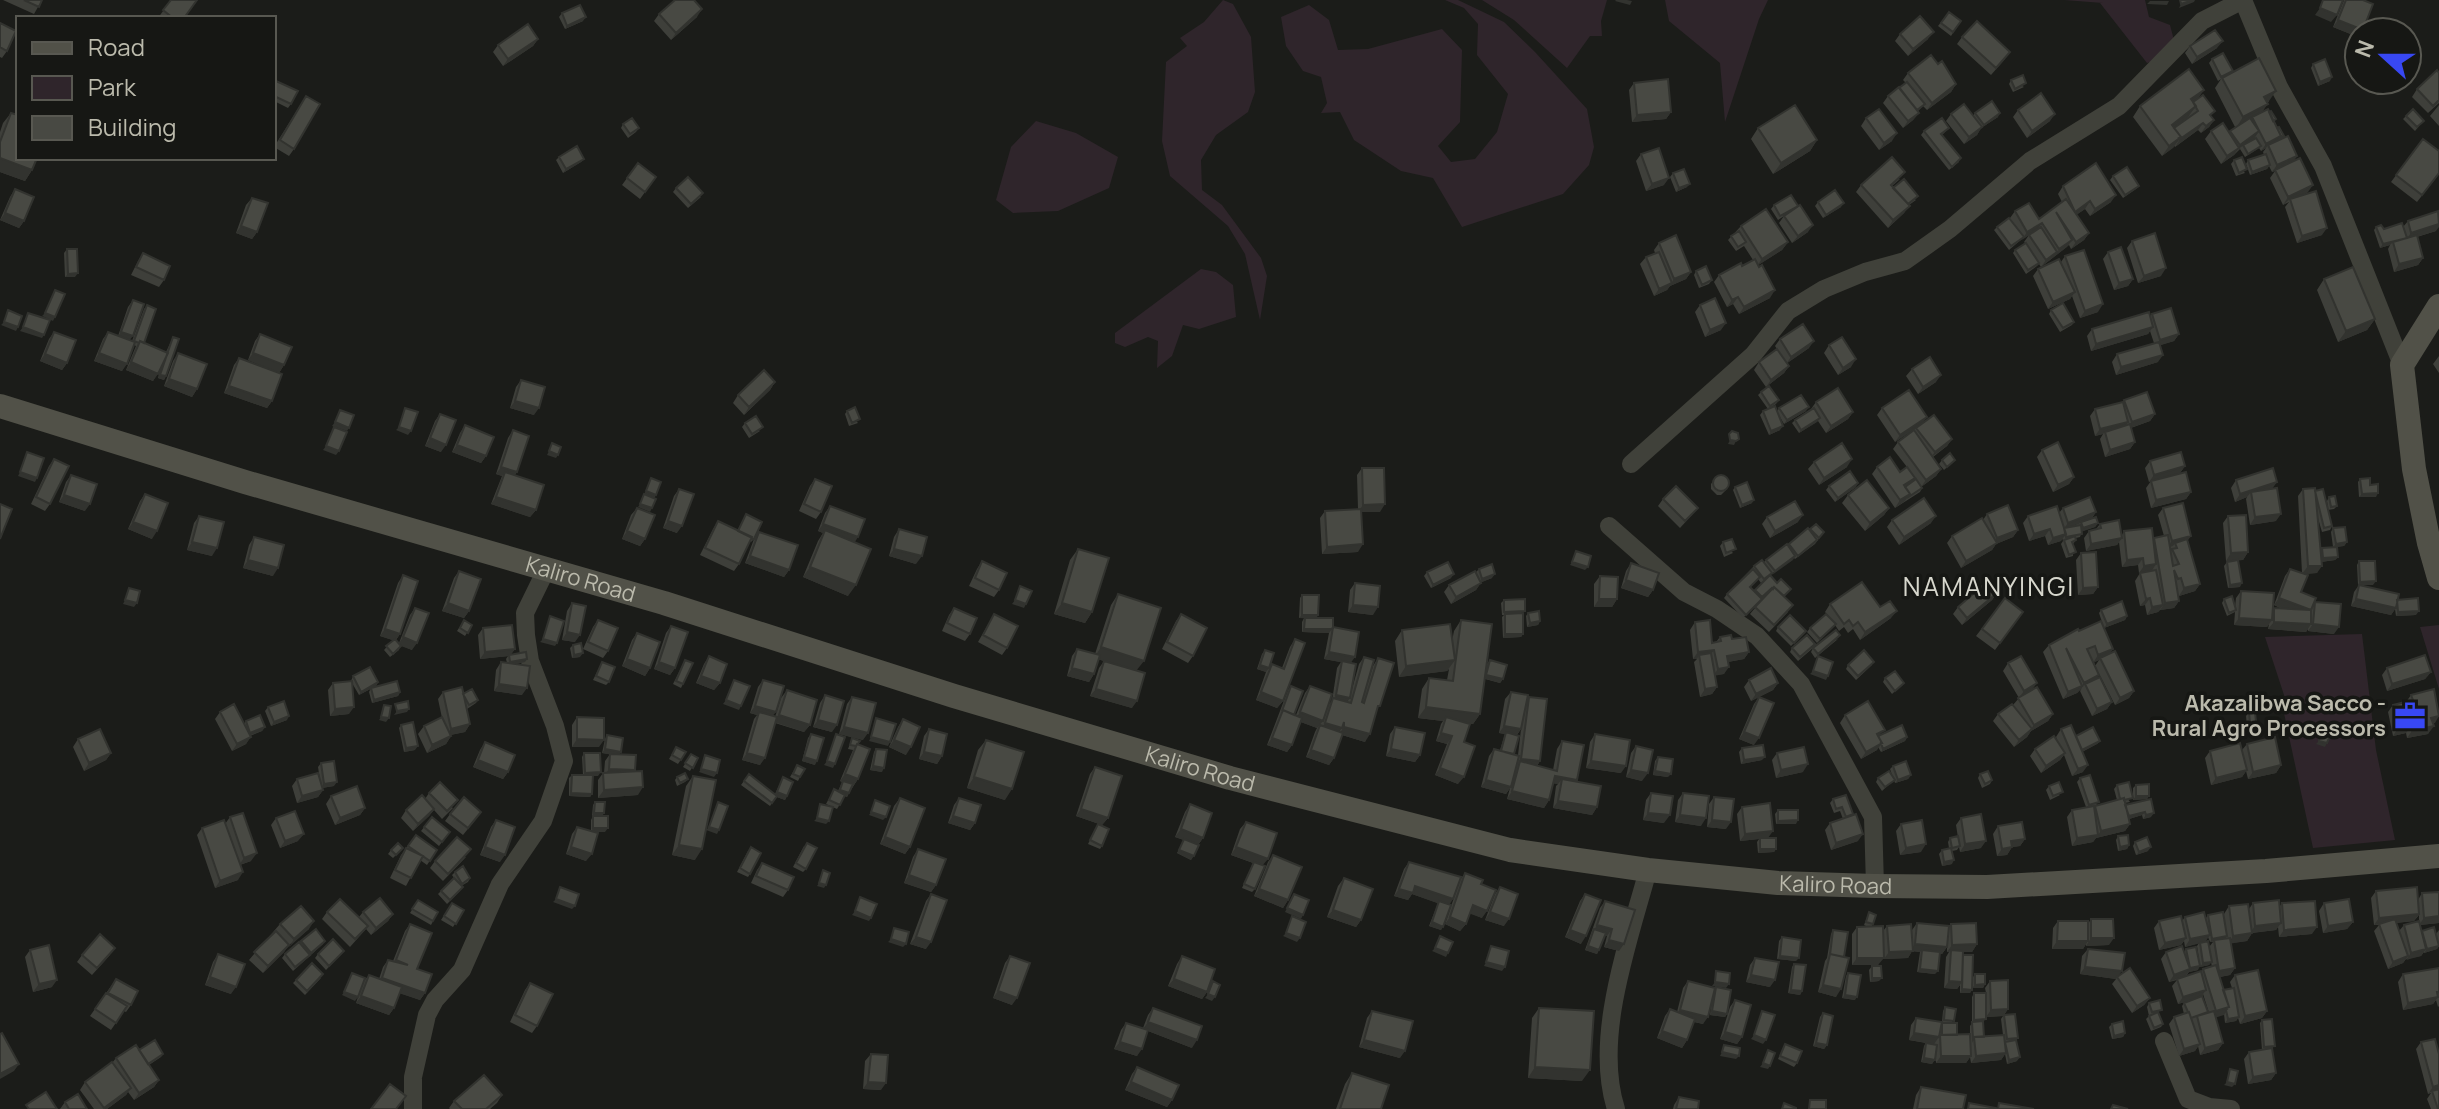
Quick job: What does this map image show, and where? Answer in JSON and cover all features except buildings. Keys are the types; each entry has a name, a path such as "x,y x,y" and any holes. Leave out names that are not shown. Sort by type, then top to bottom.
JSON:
{"main road":[{"path":"2439,306 2402,365 2414,469 2439,578"},
{"name":"Kaliro Road","path":"0,406 245,482 664,603 954,696 1230,778 1510,850 1648,870 1778,883 1987,887 2266,871 2439,856"}],"street":[{"path":"1631,464 1753,355 1788,311 1824,289 1865,272 1905,261 1950,229 2030,161 2119,106 2202,21 2243,0 2279,87 2323,166 2402,365"},
{"path":"1609,526 1684,592 1717,609 1757,636 1801,684 1873,817 1875,886"},
{"path":"413,1109 413,1077 427,1015 435,1000 462,970 500,884 543,821 564,761 555,726 530,661 526,635 525,613 546,570"},
{"path":"1616,1109 1612,1096 1609,1034 1617,982 1648,870"},
{"path":"2164,1041 2188,1099 2209,1107 2231,1109"}],"green space":[{"path":"1223,0 1233,4 1251,37 1255,92 1248,112 1216,135 1201,160 1202,190 1222,205 1261,258 1267,276 1260,320 1245,254 1228,226 1170,176 1162,141 1166,62 1187,46 1180,38 1204,22"},
{"path":"1445,0 1458,0 1504,22 1535,52 1587,109 1594,147 1589,165 1563,194 1462,227 1433,178 1401,171 1354,140 1340,112 1321,113 1327,103 1321,77 1303,71 1286,46 1281,17 1309,5 1329,20 1338,50 1368,49 1442,29 1462,50 1460,122 1438,146 1451,162 1475,159 1497,132 1508,94 1477,55 1478,24 1464,8"},
{"path":"1482,0 1607,0 1601,21 1602,36 1590,36 1567,68 1514,20"},
{"path":"1665,0 1768,0 1725,122 1720,63 1669,21"},
{"path":"2064,0 2145,0 2149,17 2170,25 2175,44 2167,57 2147,63 2100,3 2103,3"},
{"path":"1036,121 1076,133 1118,157 1109,188 1058,211 1013,213 996,200 1011,147"},
{"path":"1201,269 1216,272 1233,285 1236,317 1199,329 1183,325 1172,356 1157,368 1158,341 1148,337 1125,347 1115,343 1115,333"},
{"path":"2439,625 2439,689 2420,627"},
{"path":"2362,634 2376,750 2395,840 2313,848 2282,704 2284,695 2265,637"}],"place":[{"name":"Akazalibwa Sacco - Rural Agro Processors","path":"2410,716"}],"district":[{"name":"NAMANYINGI","path":"1989,586"}]}
